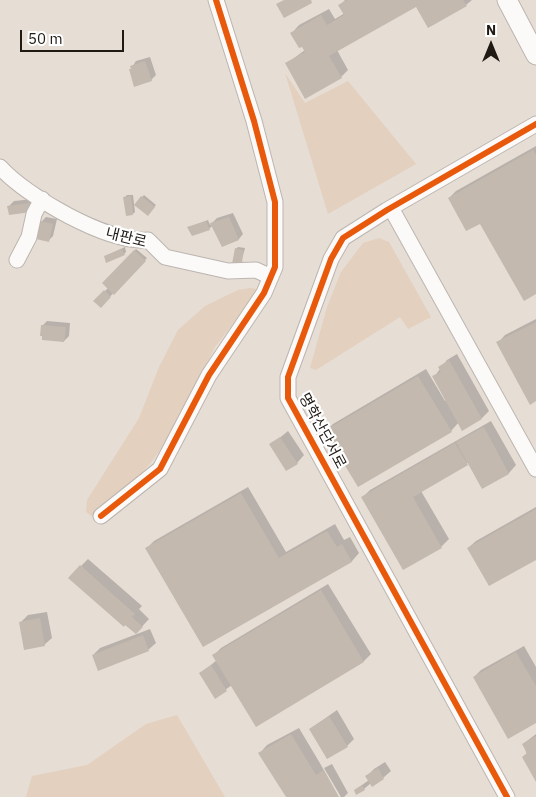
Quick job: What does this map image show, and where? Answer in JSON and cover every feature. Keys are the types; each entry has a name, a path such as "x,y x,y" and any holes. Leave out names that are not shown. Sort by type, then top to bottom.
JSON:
{"street":[{"path":"101,516 160,470 209,375 264,293 275,267 274,202 254,121 216,0"},
{"path":"507,0 536,55"},
{"name":"명학산단서로","path":"507,797 288,398 288,377 336,249 343,238 536,124"},
{"name":"내판로","path":"0,167 42,199 104,234 137,241 148,240 165,257 228,271 256,270 271,277"},
{"path":"17,260 28,237 34,214 42,199"},
{"path":"391,208 536,468"}],"shaded area":[{"path":"285,73 305,103 348,81 416,164 328,214"},
{"path":"379,238 389,242 431,317 408,329 400,317 316,370 310,368 327,307 341,272 363,243"},
{"path":"257,289 255,295 215,347 170,436 150,464 122,493 93,517 86,512 87,500 139,418 159,367 178,330 205,306 238,290"},
{"path":"177,715 225,797 26,797 32,776 87,765 146,724"}],"building":[{"path":"284,0 311,0 312,3 284,18 276,4"},
{"path":"347,0 463,0 467,6 428,28 416,7 329,56 342,78 305,99 285,63 305,52 302,47 299,48 290,33 321,15 327,25 344,15 338,5"},
{"path":"145,61 152,81 134,87 129,69 131,69 130,66"},
{"path":"533,150 536,155 536,294 524,301 480,224 466,231 448,198"},
{"path":"131,196 133,215 126,216 123,197"},
{"path":"141,196 155,207 148,216 134,205"},
{"path":"30,203 31,212 9,215 7,206"},
{"path":"229,217 239,240 222,247 210,223"},
{"path":"40,221 53,224 49,242 36,239"},
{"path":"206,221 210,230 192,236 187,227"},
{"path":"235,248 243,250 242,265 232,264"},
{"path":"122,249 125,255 106,263 104,256"},
{"path":"134,250 146,261 114,295 102,283"},
{"path":"104,290 111,297 101,308 93,301"},
{"path":"536,322 536,401 530,405 496,342"},
{"path":"41,325 66,327 64,342 42,340 42,336 40,336"},
{"path":"449,360 482,419 462,431 432,376 441,372 438,367"},
{"path":"418,376 452,432 358,487 324,431"},
{"path":"484,427 509,474 482,489 456,442"},
{"path":"280,437 298,464 286,471 269,444"},
{"path":"455,443 468,465 413,497 442,548 403,570 361,497"},
{"path":"241,493 279,558 327,531 337,547 342,544 352,562 203,647 145,548"},
{"path":"536,509 536,560 489,586 467,548"},
{"path":"80,565 135,614 132,617 143,627 136,634 125,625 124,627 68,578"},
{"path":"321,590 364,662 256,727 212,655"},
{"path":"40,618 45,646 24,650 19,622"},
{"path":"143,635 149,651 98,671 92,655"},
{"path":"516,652 536,686 536,723 508,739 473,677"},
{"path":"211,665 227,691 215,699 199,673"},
{"path":"329,716 348,747 327,759 309,729"},
{"path":"291,734 316,775 324,770 339,797 286,797 258,753"},
{"path":"536,736 536,782 522,757 527,753 522,744"},
{"path":"378,768 384,779 372,787 365,776"},
{"path":"362,785 365,790 356,795 354,790"}],"cycle path":[{"path":"101,516 160,469 209,375 264,293 275,267 275,202 254,121 216,0"},
{"path":"507,797 288,398 288,377 331,259 343,238 387,210 536,124"}]}
